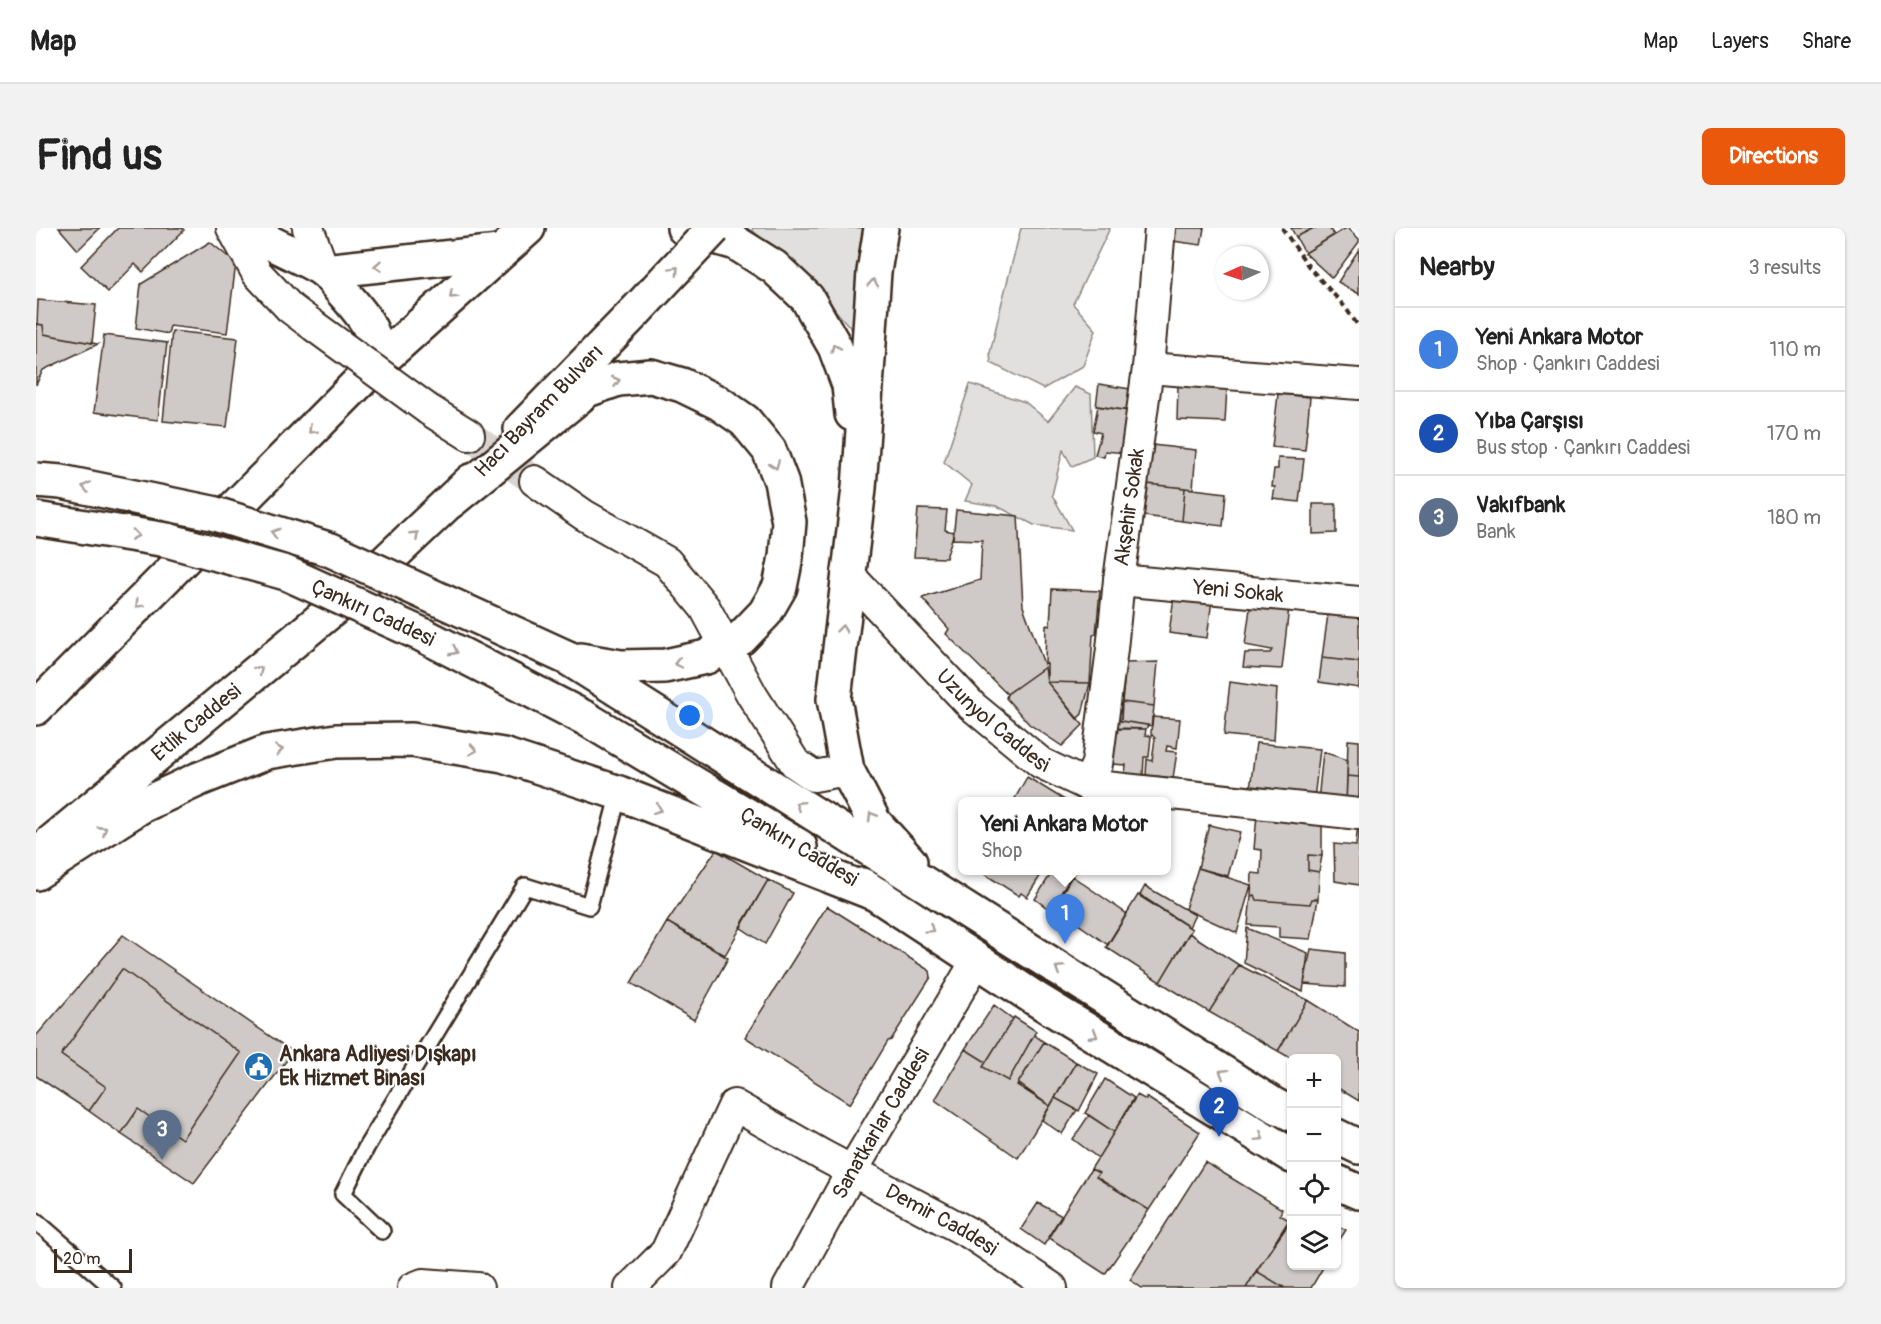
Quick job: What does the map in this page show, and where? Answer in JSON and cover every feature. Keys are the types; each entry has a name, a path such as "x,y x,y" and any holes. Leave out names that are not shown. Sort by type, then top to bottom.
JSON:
{"main road":[{"path":"243,228 324,271 362,314 376,343 379,362"},
{"path":"36,708 379,362 528,228"},
{"path":"684,228 736,243 774,267 807,298 835,346 849,385 858,488"},
{"name":"Hacı Bayram Bulvarı","path":"357,589 451,501 714,228"},
{"path":"881,228 874,272 858,488 834,699 846,770 874,822 937,892"},
{"path":"324,271 499,252"},
{"path":"451,501 587,390 618,379 651,376 682,386 719,403 745,421 769,450 781,481 789,522 786,557 780,587 765,613 741,638 706,657 665,666 621,668 568,658"},
{"name":"Çankırı Caddesi","path":"36,480 61,482 212,513 331,550 568,658 1287,1112"},
{"name":"Çankırı Caddesi","path":"36,519 167,540 286,573 423,635 585,718 881,896 1036,999 1287,1153"},
{"name":"Etlik Caddesi","path":"36,855 357,589"},
{"path":"36,873 141,806 198,779 267,752 336,741 412,740 503,755 618,793 881,896"},
{"path":"1341,1138 1359,1147"},
{"path":"1341,1184 1359,1192"}],"street":[{"path":"232,228 257,273 290,308 429,410 469,435"},
{"path":"308,228 324,271"},
{"name":"Akşehir Sokak","path":"1087,785 1097,764 1148,368 1160,228"},
{"path":"1148,368 1359,384"},
{"path":"535,481 584,515 667,562 705,608 752,695 795,763 814,776 846,770"},
{"name":"Uzunyol Caddesi","path":"848,573 972,706 1041,763 1087,785 1359,814"},
{"name":"Yeni Sokak","path":"1119,580 1359,602"},
{"name":"Sanatkarlar Caddesi","path":"788,1288 852,1171 977,960"},
{"name":"Demir Caddesi","path":"630,1288 666,1252 734,1106 971,1234 1052,1288"},
{"path":"413,1288 423,1284 478,1288"}],"lane":[{"path":"382,1231 343,1194 367,1146 525,886 589,906 618,793"},
{"path":"36,1221 113,1288"}],"path":[{"path":"1282,228 1309,267 1345,307 1359,327"}],"shaded area":[{"path":"753,228 864,228 861,239 854,332 805,275 752,230"},
{"path":"1021,228 1110,228 1073,304 1096,330 1083,366 1043,389 991,363 990,353"},
{"path":"970,384 1025,402 1048,421 1075,387 1091,394 1093,457 1072,466 1063,450 1052,495 1072,530 1034,525 997,506 965,501 972,485 944,462"}],"building":[{"path":"59,228 100,228 78,250"},
{"path":"118,228 182,228 184,230 143,272 135,264 108,292 81,266"},
{"path":"1174,228 1204,228 1201,245 1173,241"},
{"path":"1291,228 1314,228 1296,237"},
{"path":"1314,228 1329,228 1334,235 1305,253 1296,237"},
{"path":"1346,228 1359,239 1359,242 1332,278 1305,253"},
{"path":"210,242 236,263 227,333 170,326 168,334 136,328 141,284"},
{"path":"1359,249 1359,294 1338,282"},
{"path":"38,300 96,305 92,343 44,334 43,325 37,324"},
{"path":"36,324 43,325 44,334 98,344 43,370 36,385"},
{"path":"172,331 238,338 227,427 163,421"},
{"path":"104,335 167,343 158,420 94,412"},
{"path":"1099,384 1136,390 1134,412 1096,406"},
{"path":"1178,385 1227,387 1225,422 1177,420"},
{"path":"1278,394 1310,397 1305,450 1272,447"},
{"path":"1098,406 1130,411 1125,453 1105,451 1104,457 1095,455 1101,433 1093,431"},
{"path":"1152,445 1196,450 1193,489 1148,484"},
{"path":"1278,458 1304,459 1299,502 1273,499 1274,469 1278,469"},
{"path":"1146,484 1185,488 1182,521 1144,516"},
{"path":"1185,488 1226,493 1223,526 1182,521"},
{"path":"1313,504 1336,504 1336,533 1313,534"},
{"path":"918,509 947,510 945,530 954,532 946,558 914,557"},
{"path":"956,510 1018,516 1023,606 1045,667 1007,694 946,634 949,629 922,598 980,580 982,540 953,539"},
{"path":"1052,589 1100,591 1096,634 1093,635 1090,683 1047,682 1046,625 1050,626"},
{"path":"1174,597 1212,600 1207,638 1169,633"},
{"path":"1251,601 1289,607 1282,669 1243,667 1245,653 1270,653 1272,650 1245,645"},
{"path":"1329,607 1359,611 1359,662 1322,658"},
{"path":"1322,658 1359,662 1359,688 1319,682"},
{"path":"1158,662 1154,706 1122,702 1126,663"},
{"path":"1045,667 1047,682 1083,725 1062,746 1029,724 1006,698 1007,694"},
{"path":"1047,682 1090,683 1082,714 1077,719"},
{"path":"1230,682 1277,689 1274,740 1224,735"},
{"path":"1122,702 1154,706 1152,726 1121,721"},
{"path":"1152,717 1180,719 1177,748 1167,746 1166,751 1177,752 1173,778 1146,775 1147,759 1152,761 1155,738 1151,734"},
{"path":"1118,720 1148,725 1146,729 1118,728"},
{"path":"1117,729 1146,729 1145,735 1151,736 1149,757 1144,757 1143,776 1125,774 1126,765 1112,764"},
{"path":"1348,740 1359,741 1359,777 1347,776"},
{"path":"1256,743 1320,749 1314,799 1250,789"},
{"path":"1323,752 1348,760 1346,802 1318,801"},
{"path":"1347,776 1359,777 1359,804 1346,802"},
{"path":"1027,777 1060,797 1016,797"},
{"path":"1257,815 1322,820 1322,856 1308,855 1308,870 1319,872 1318,899 1312,899 1310,904 1257,900 1255,895 1251,896 1252,873 1261,874 1262,850 1254,849"},
{"path":"1209,825 1240,832 1228,876 1198,868"},
{"path":"1357,832 1359,832 1359,885 1335,881 1334,844 1356,846"},
{"path":"716,850 768,880 725,955 667,922"},
{"path":"1308,855 1322,856 1319,872 1308,870"},
{"path":"1198,868 1251,885 1237,933 1185,909"},
{"path":"986,875 1041,875 1027,897 1021,893 1019,896"},
{"path":"1050,875 1057,875 1068,882 1050,910 1035,899"},
{"path":"1057,875 1073,875 1068,882"},
{"path":"1072,876 1127,914 1108,945 1054,907"},
{"path":"768,880 793,893 765,944 740,927"},
{"path":"1145,886 1195,915 1189,927 1140,895"},
{"path":"1138,895 1192,929 1160,982 1106,947"},
{"path":"1255,895 1257,900 1310,904 1312,899 1318,899 1311,939 1279,937 1279,927 1248,925 1251,896"},
{"path":"827,906 930,971 931,977 891,1040 888,1041 850,1104 745,1037"},
{"path":"667,922 728,958 694,1020 631,983"},
{"path":"1247,928 1308,953 1303,992 1244,963"},
{"path":"1189,933 1239,965 1209,1012 1160,982"},
{"name":"Ankara Adliyesi Dışkapı Ek Hizmet Binası","path":"123,935 293,1052 194,1183 121,1134 138,1109 182,1139 241,1053 122,969 61,1055 106,1087 89,1111 36,1076 36,1036"},
{"path":"1311,949 1345,953 1345,987 1304,984"},
{"path":"1239,965 1308,1000 1278,1051 1209,1012"},
{"path":"122,969 241,1053 182,1139 138,1109 121,1134 89,1111 106,1087 61,1055"},
{"path":"1308,1000 1359,1032 1359,1101 1341,1090 1341,1054 1287,1054 1287,1056 1278,1051"},
{"path":"994,1005 1013,1019 986,1062 965,1049"},
{"path":"1014,1017 1036,1031 1008,1081 983,1067"},
{"path":"1034,1035 1044,1042 1017,1085 1050,1106 1018,1158 935,1100 965,1049 986,1062 983,1067 1008,1081"},
{"path":"1044,1042 1076,1062 1050,1106 1018,1083"},
{"path":"1076,1062 1098,1074 1079,1111 1055,1098"},
{"path":"1105,1079 1134,1098 1114,1132 1085,1113"},
{"path":"1137,1095 1146,1100 1146,1097 1200,1132 1149,1210 1096,1177 1099,1173 1091,1169"},
{"path":"1055,1098 1077,1110 1062,1134 1042,1120"},
{"path":"1089,1115 1114,1132 1098,1158 1073,1139"},
{"path":"1205,1162 1282,1209 1280,1215 1287,1219 1287,1223 1246,1288 1142,1288 1130,1280"},
{"path":"1091,1169 1099,1173 1096,1177 1149,1210 1105,1274 1048,1237"},
{"path":"1038,1203 1062,1216 1044,1245 1021,1229"},
{"path":"1287,1226 1287,1270 1322,1270 1311,1288 1285,1288 1256,1271"},
{"path":"1341,1228 1346,1230 1341,1238"},
{"path":"1256,1271 1285,1288 1246,1288"}],"tunnel":[{"path":"469,435 535,481"}],"place":[{"name":"Yeni Ankara Motor","path":"1065,944"},
{"name":"Ankara Adliyesi Dışkapı Ek Hizmet Binası","path":"258,1066"},
{"name":"Yıba Çarşısı","path":"1219,1137"},
{"name":"Vakıfbank","path":"162,1160"}]}
